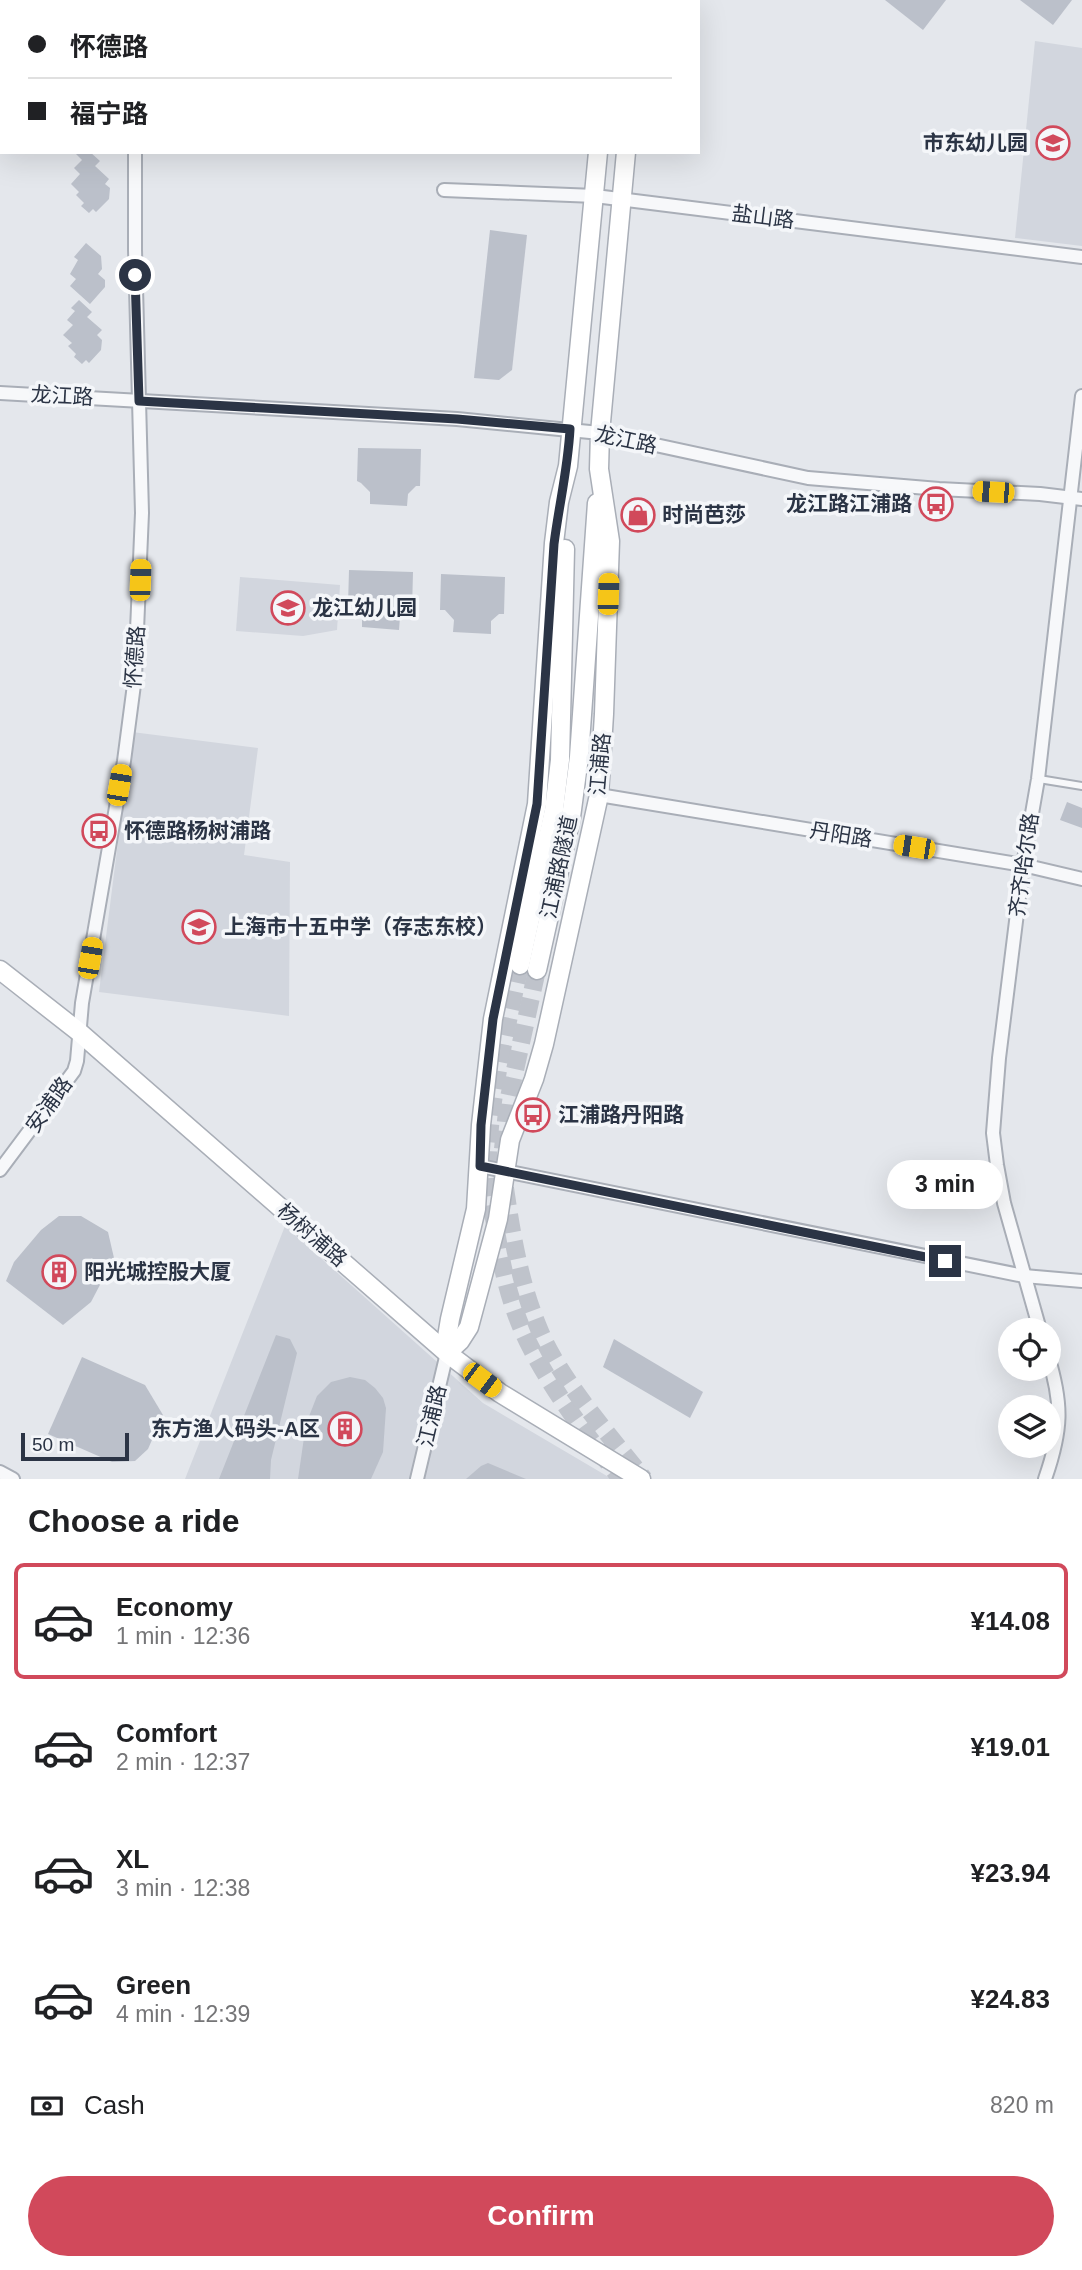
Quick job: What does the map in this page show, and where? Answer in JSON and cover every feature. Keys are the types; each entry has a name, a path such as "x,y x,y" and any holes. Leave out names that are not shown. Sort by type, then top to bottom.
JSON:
{"main road":[{"name":"江浦路","path":"447,1353 450,1319 476,1209 482,1111 493,1019 537,804 554,544 559,502 568,466 596,196 598,154"},
{"name":"江浦路","path":"447,1353 460,1341 469,1327 498,1219 510,1140 534,1079 544,1044 599,795 610,541 599,469 600,433 626,154"},
{"name":"江浦路隧道","path":"568,466 560,760 528,968 571,817 579,757 599,469"},
{"name":"杨树浦路","path":"0,970 79,1032 447,1353 500,1393 641,1479"}],"street":[{"name":"怀德路","path":"79,1032 124,761 135,677 142,513 135,154"},
{"name":"盐山路","path":"444,190 596,196 1082,257"},
{"name":"龙江路","path":"0,393 457,419 570,429 600,433 808,478 1076,498"},
{"name":"齐齐哈尔路","path":"1036,1318 1004,1203 993,1133 999,1058 1023,865 1038,779 1076,498 1082,396"},
{"name":"丹阳路","path":"599,795 1023,865 1082,879"},
{"name":"安浦路","path":"0,1170 70,1079 77,1061 79,1032"},
{"path":"480,1166 1024,1276 1082,1281"},
{"name":"江浦路","path":"416,1479 447,1353"},
{"path":"1045,1479 1060,1416 1054,1381"},
{"path":"0,1472 13,1479"}],"lane":[{"path":"1038,779 1082,786"}],"shaded area":[{"name":"市东幼儿园","path":"1035,41 1082,48 1082,246 1015,238"},
{"name":"龙江幼儿园","path":"240,577 340,585 337,630 303,636 236,631"},
{"name":"上海市十五中学（存志东校）","path":"132,732 258,748 244,855 290,862 289,1016 99,992"},
{"path":"285,1226 483,1403 612,1479 185,1479"}],"building":[{"path":"885,0 946,0 923,30"},
{"path":"1020,0 1072,0 1053,25"},
{"path":"76,154 92,154 100,161 95,166 109,179 105,184 110,188 109,199 96,212 93,209 89,213 81,206 84,203 76,195 79,192 71,184 80,174 74,168 82,160"},
{"path":"490,230 527,235 512,370 499,380 474,378"},
{"path":"86,243 101,256 102,269 98,274 105,280 105,287 90,304 70,286 76,279 70,274 78,260 74,257"},
{"path":"79,300 92,312 87,317 102,330 97,335 102,340 101,350 89,363 86,360 82,364 68,346 72,343 63,335 73,325 67,320 75,311 71,308"},
{"path":"358,448 421,449 420,486 416,486 408,494 407,506 370,504 370,492 357,481"},
{"name":"时尚芭莎","path":"632,498 651,503 644,531 625,526"},
{"path":"349,570 413,572 412,610 400,617 399,630 362,627 362,615 348,605"},
{"path":"441,574 505,577 504,614 499,614 491,621 491,634 453,632 454,620 445,610 440,610"},
{"path":"1067,802 1082,808 1082,828 1060,820"},
{"name":"阳光城控股大厦","path":"59,1216 81,1216 108,1232 114,1258 91,1302 63,1325 6,1281 14,1262 41,1230"},
{"name":"东方渔人码头-A区","path":"276,1335 290,1339 297,1353 271,1460 270,1479 219,1479"},
{"path":"614,1339 703,1392 690,1418 603,1367"},
{"path":"82,1357 145,1385 163,1415 148,1449 135,1461 112,1462 48,1434"},
{"name":"东方渔人码头-A区","path":"350,1377 365,1380 375,1388 383,1398 386,1408 383,1452 371,1479 298,1479 306,1424 317,1396 331,1382"},
{"path":"488,1463 526,1479 466,1479"}],"tunnel":[{"path":"520,965 497,1074 488,1150 490,1192 500,1254 516,1314 528,1342 571,1413 621,1479"},
{"path":"503,1149 508,1102 537,970"},
{"path":"505,1188 522,1277 532,1312 548,1348 586,1407 644,1479"}],"place":[{"name":"市东幼儿园","path":"1053,143"},
{"name":"龙江路江浦路","path":"936,504"},
{"name":"时尚芭莎","path":"638,515"},
{"name":"龙江幼儿园","path":"288,608"},
{"name":"怀德路杨树浦路","path":"99,831"},
{"name":"上海市十五中学（存志东校）","path":"199,927"},
{"name":"江浦路丹阳路","path":"533,1115"},
{"name":"阳光城控股大厦","path":"59,1272"},
{"name":"东方渔人码头-A区","path":"345,1429"}],"route":[{"path":"135,275 139,401 457,419 570,429 568,466 559,502 554,544 537,804 493,1019 481,1125 480,1166 945,1261"}]}
